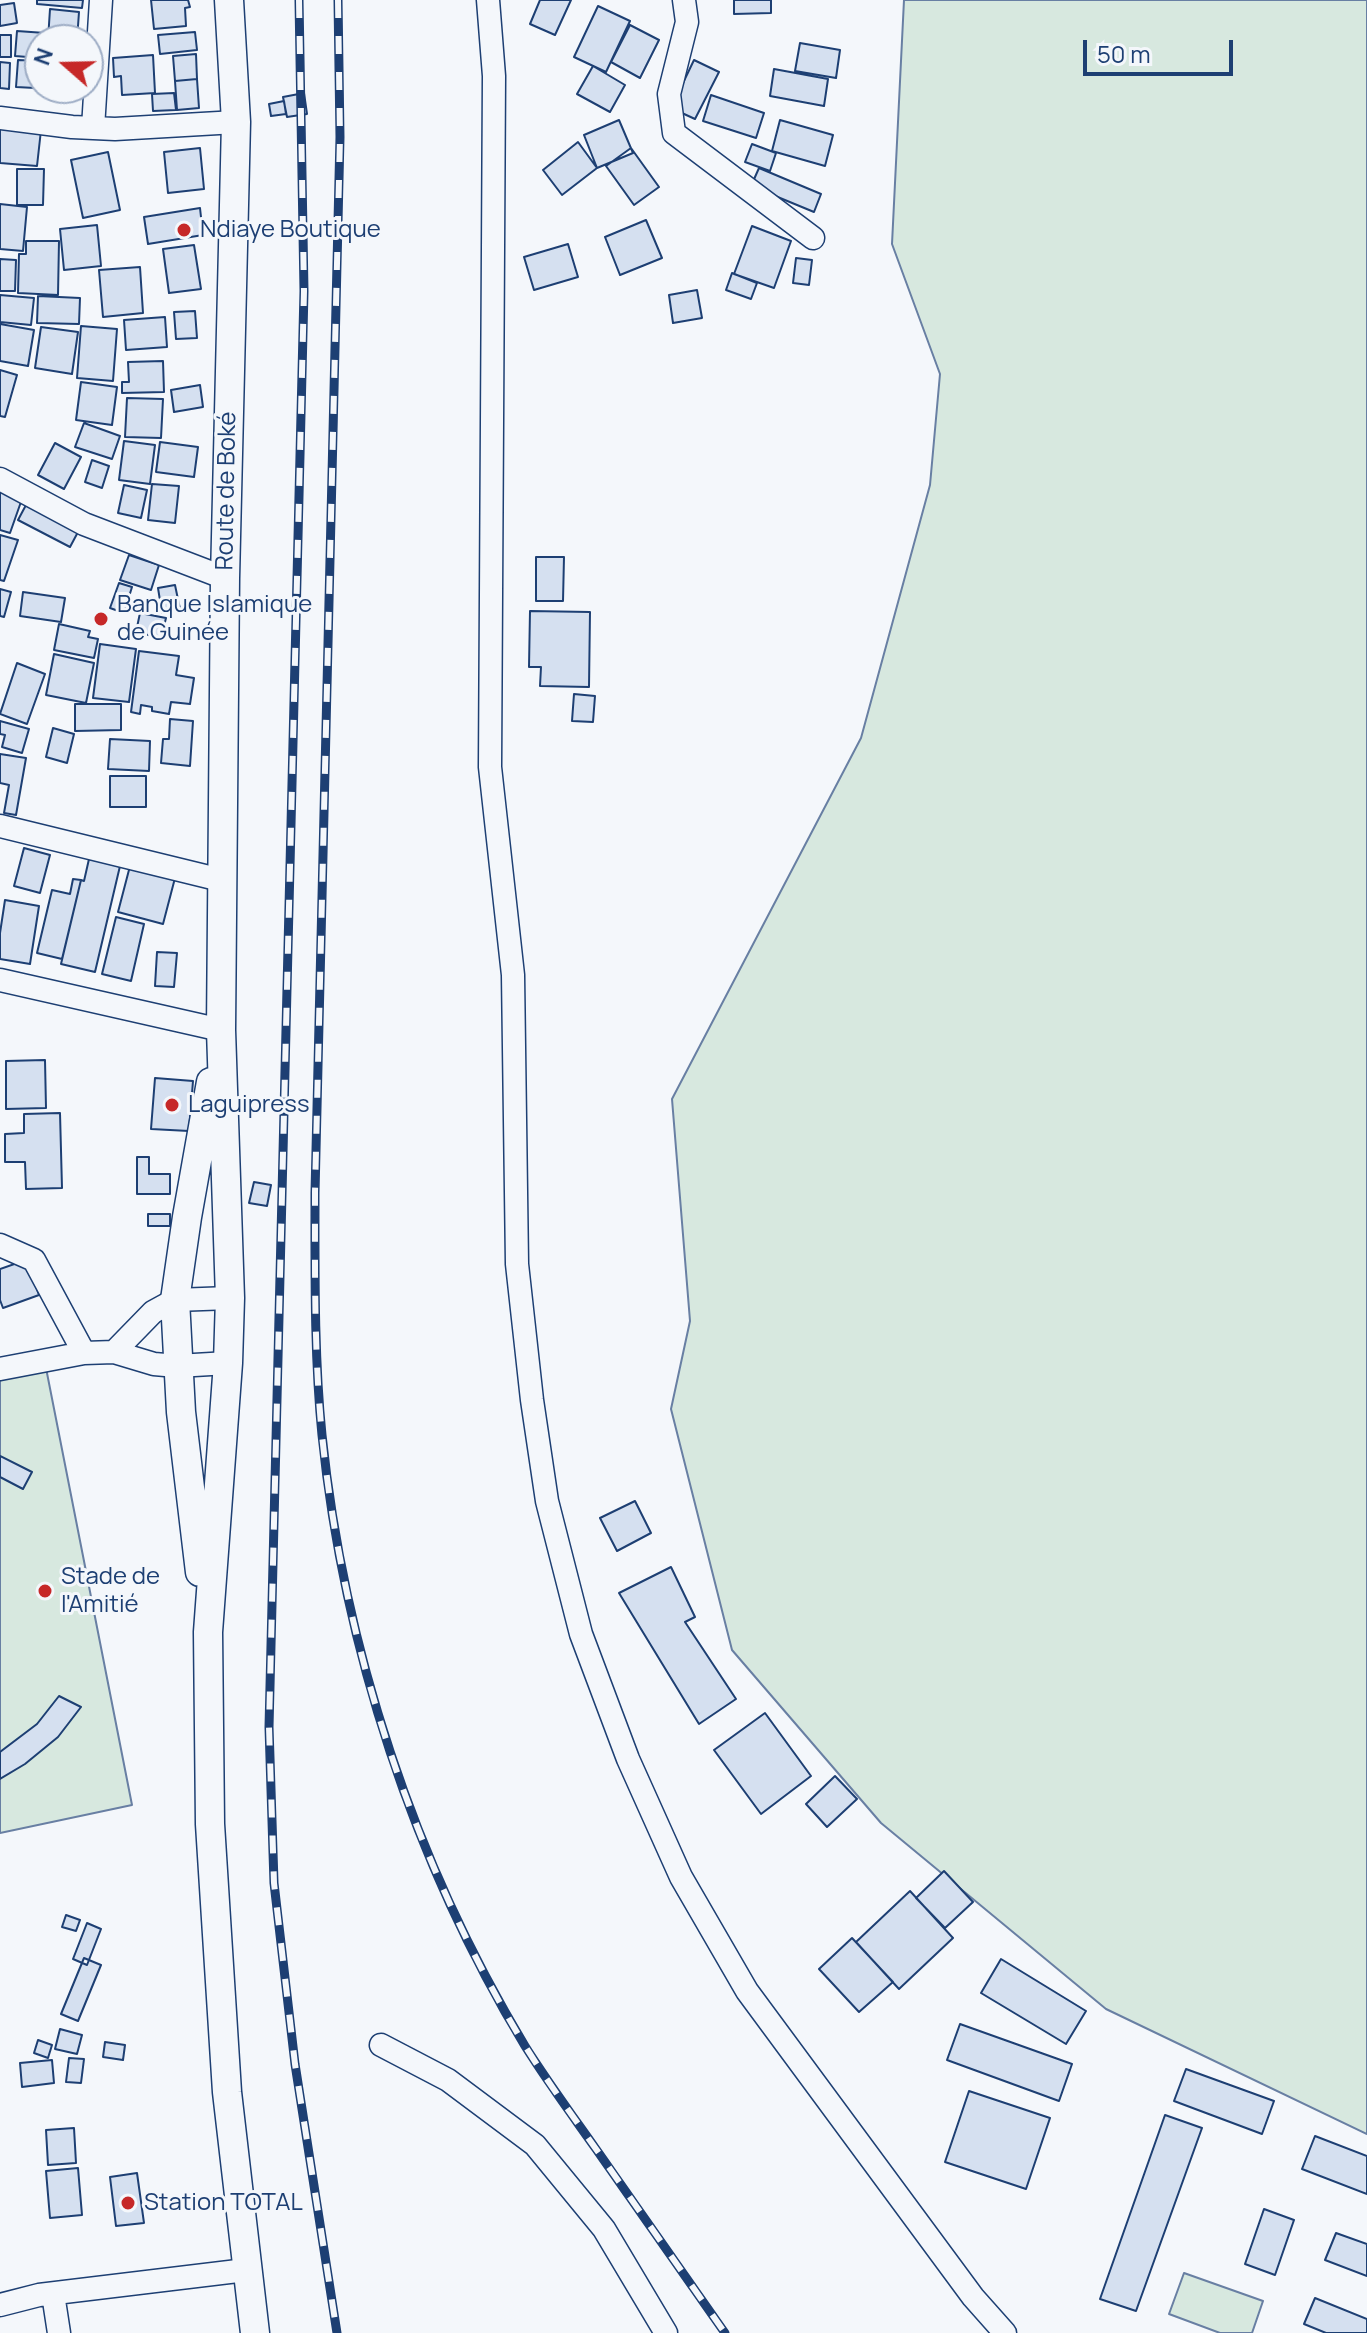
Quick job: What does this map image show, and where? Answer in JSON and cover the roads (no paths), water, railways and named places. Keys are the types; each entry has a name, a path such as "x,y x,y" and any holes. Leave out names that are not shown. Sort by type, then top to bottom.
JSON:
{"main road":[{"name":"Route de Boké","path":"221,1030 225,578 236,122 229,0"},
{"path":"221,1030 230,1298 208,1632 210,1824 227,2092 255,2333"},
{"path":"208,1632 177,1366 175,1300 221,1030"}],"street":[{"path":"93,128 101,0"},
{"path":"488,0 494,76 490,767 513,975 517,1264 547,1501 581,1634 628,1759 681,1877 747,1991 973,2297 1005,2333"},
{"path":"684,0 687,22 669,94 674,133 813,238"},
{"path":"0,118 93,128 236,122"},
{"path":"0,479 84,524 225,578"},
{"path":"0,826 221,880"},
{"path":"0,980 221,1030"},
{"path":"0,1245 34,1260 84,1353"},
{"path":"114,1352 153,1312 175,1300 230,1298"},
{"path":"0,1369 84,1353 114,1352 154,1364 228,1363"},
{"path":"381,2045 448,2080 535,2145 604,2229 666,2333"},
{"path":"0,2305 39,2295 246,2270"},
{"path":"53,2294 59,2333"}],"railway":[{"path":"299,0 304,291 269,1727 274,1883 295,2064 337,2333"},
{"path":"338,0 340,137 315,1192 318,1375 332,1515 347,1595 390,1752 418,1828 485,1976 525,2046 725,2333"}],"place":[{"name":"Ndiaye Boutique","path":"184,230"},
{"name":"Banque Islamique de Guinée","path":"101,619"},
{"name":"Laguipress","path":"172,1105"},
{"name":"Stade de l'Amitié","path":"45,1591"},
{"name":"Station TOTAL","path":"128,2203"}]}
